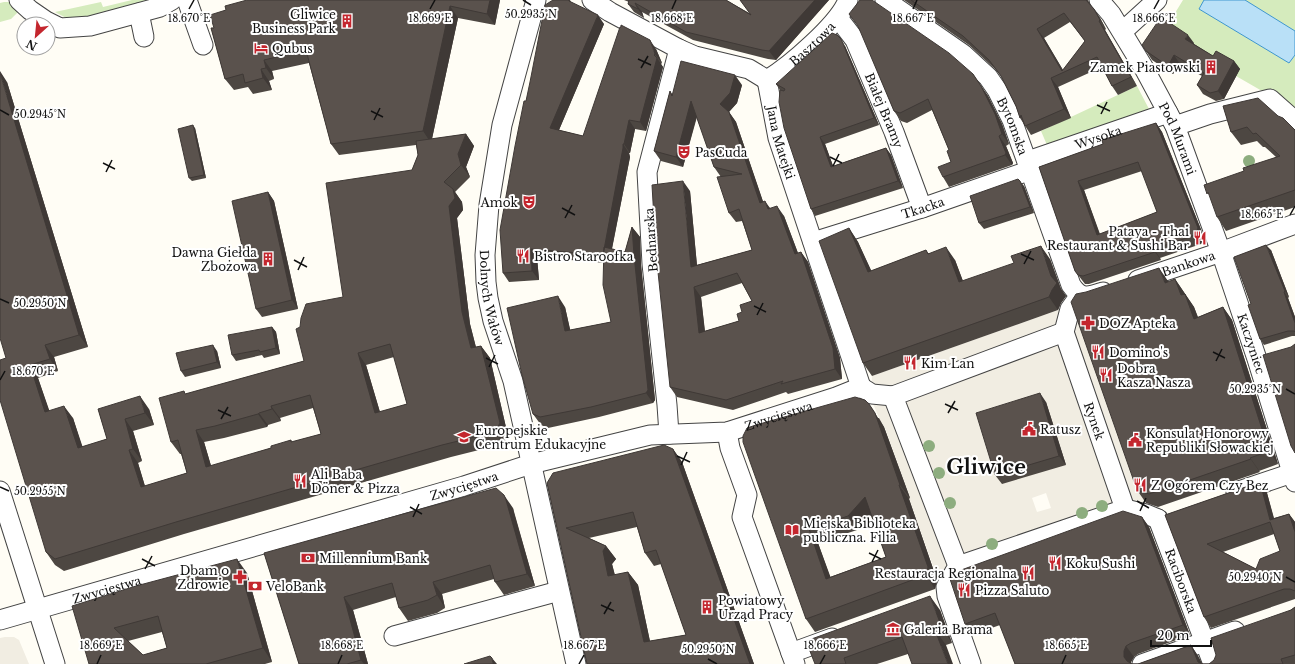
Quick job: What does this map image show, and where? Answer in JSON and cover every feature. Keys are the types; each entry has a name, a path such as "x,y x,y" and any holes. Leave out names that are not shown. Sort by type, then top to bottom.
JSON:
{"street":[{"path":"20,0 30,10 46,21 60,28 90,26 160,7 172,0"},
{"path":"187,0 203,45"},
{"name":"Dolnych Wałów","path":"536,0 502,125 489,205 485,255 487,290 491,313 513,382 576,664"},
{"path":"592,0 610,12 678,49 695,56 748,69 767,80"},
{"name":"Basztowa","path":"767,80 782,71 838,18 848,0"},
{"name":"Bytomska","path":"885,0 964,54 988,77 997,90 1012,120 1071,285 1075,291 1075,302"},
{"name":"Pod Murami","path":"1099,0 1111,14 1122,31 1171,120 1221,252"},
{"path":"1122,31 1157,0"},
{"path":"139,13 144,37"},
{"name":"Białej Bramy","path":"838,18 854,40 894,132 922,208"},
{"name":"Bednarska","path":"669,434 652,264 647,172 678,49"},
{"name":"Jana Matejki","path":"767,80 778,138 813,242 866,390"},
{"name":"Wysoka","path":"1029,166 1171,120 1210,114 1270,99 1295,121"},
{"name":"Tkacka","path":"813,242 922,208 1029,166"},
{"name":"Bankowa","path":"1075,302 1086,297 1293,229"},
{"name":"Kaczyniec","path":"1221,252 1264,356 1294,475"},
{"path":"866,390 893,396 1064,332 1075,302"},
{"name":"Rynek","path":"1064,332 1125,510"},
{"name":"Zwycięstwa","path":"0,620 464,486 532,464 650,435 727,432 836,397 866,390"},
{"path":"893,396 958,566"},
{"path":"727,432 730,448 747,495 742,517 793,659 850,631"},
{"path":"1218,498 1294,475"},
{"path":"0,491 55,664"},
{"path":"971,664 942,594 958,566 1125,510"},
{"name":"Raciborska","path":"1125,510 1159,516 1206,641 1213,664"},
{"path":"394,636 559,591"},
{"path":"1142,664 1250,626"}],"green space":[{"path":"132,0 158,0 70,20 55,12 101,2 103,7"},
{"path":"1183,0 1295,0 1295,110 1236,76 1167,26"},
{"path":"11,2 21,9 11,19 0,22 0,3"},
{"path":"1137,86 1149,109 1047,145 1041,131"}],"shaded area":[{"path":"1064,308 1080,315 1150,515 940,585 885,428 871,399 872,376","holes":["1046,493 1051,508 1037,512 1032,498"]},
{"path":"14,637 19,640 29,664 0,664 0,638"}],"water":[{"path":"1204,0 1245,0 1295,31 1295,55 1289,63 1199,9"}],"building":[{"path":"247,0 490,0 487,14 450,6 423,131 331,144 306,50 264,60 266,68 261,69 263,78 245,83 243,74 225,79 211,28 214,28 210,15 226,10 225,6"},
{"path":"553,0 569,0 598,15 550,128 583,136 621,25 650,40 655,54 654,55 657,58 640,122 629,120 623,144 603,255 531,249 532,271 503,273 500,230 515,146 524,101 526,101 545,5"},
{"path":"629,0 726,0 751,15 740,0 815,0 769,51 686,32 635,3 638,9 628,4"},
{"path":"860,0 872,0 949,53 973,74 981,86 995,114 1002,134 999,136 1006,153 1005,155 943,177 938,167 951,162 947,151 949,150 928,99 900,113 894,111 858,26 849,14"},
{"path":"911,0 1086,0 1094,9 1100,20 1099,21 1131,77 1112,86 1097,57 1051,78 1064,109 1025,126 1001,76 989,60 963,36","holes":["1064,13 1085,41 1062,71 1037,29"]},
{"name":"Zamek Piastowski","path":"1161,17 1188,35 1185,39 1213,56 1216,51 1234,61 1218,91 1210,93 1197,85 1204,73 1174,55 1168,66 1146,51 1142,45"},
{"path":"832,33 841,39 874,118 820,137 831,167 886,148 898,181 811,209 784,128 779,102 780,90 784,91 785,89 776,84"},
{"path":"681,61 735,75 730,93 720,104 729,112 760,203 765,201 768,209 777,206 795,254 801,252 833,348 835,369 781,384 783,381 726,400 670,387 656,253 652,185 683,181 691,267 752,250 739,209 729,213 717,177 742,174 714,167 691,101 676,157 654,151 670,91 672,96","holes":["737,273 752,301 740,305 742,312 737,314 739,321 699,333 694,287"]},
{"path":"0,73 79,335 45,345 50,359 30,365 45,412 64,406 78,448 107,439 98,409 140,396 145,413 125,419 133,449 129,450 141,487 187,473 178,440 171,442 159,398 184,391 185,394 304,361 296,329 300,327 301,318 306,304 343,297 326,183 412,170 418,155 416,141 466,134 458,154 461,165 444,182 453,189 455,198 449,206 462,312 471,348 481,346 500,423 495,432 442,445 176,522 55,559 46,552 0,400 0,360 6,358 0,338","holes":["390,344 407,404 375,413 358,353","310,395 321,434 291,442 291,440 271,446 271,448 206,467 196,430 258,414 272,409 271,406"]},
{"path":"1258,98 1278,116 1283,118 1295,130 1295,190 1217,217 1204,185 1244,171 1243,168 1280,156 1256,133 1253,134 1247,127 1231,132 1223,106"},
{"path":"1156,123 1198,228 1195,235 1154,249 1155,252 1083,276 1078,275 1075,271 1039,167 1103,144 1102,140","holes":["1138,162 1157,212 1097,235 1078,181"]},
{"path":"193,125 204,175 189,178 178,129"},
{"path":"1018,179 1030,207 979,223 970,196"},
{"name":"Dawna Giełda Zbożowa","path":"268,192 292,300 256,309 232,201"},
{"path":"632,227 648,390 646,393 591,407 540,417 533,414 522,375 507,308 558,296 565,331 611,322 603,285 604,247 625,252"},
{"path":"849,228 868,272 926,250 928,254 946,247 959,282 1014,263 1011,256 1041,246 1051,276 1057,283 1049,297 863,363 819,241"},
{"path":"1266,245 1285,291 1284,292 1295,323 1295,332 1288,331 1260,339 1248,305 1251,304 1234,257"},
{"path":"1159,268 1165,283 1175,279 1181,295 1185,294 1194,319 1223,307 1269,451 1250,458 1251,459 1149,494 1137,490 1071,302 1076,294"},
{"path":"272,327 276,348 260,352 259,350 232,355 228,335"},
{"path":"1295,344 1295,453 1291,446 1263,355 1291,347"},
{"path":"213,345 217,362 181,371 176,353"},
{"path":"1040,393 1059,456 995,475 976,413"},
{"path":"855,397 865,400 875,413 928,567 926,575 806,619 743,442 743,436 747,428","holes":["865,497 886,557 826,579 809,529 848,516"]},
{"path":"664,445 673,449 750,664 587,664 547,483 553,473","holes":["633,512 645,553 656,550 686,635 644,642 628,572 608,576 603,551 606,546 566,528"]},
{"path":"1260,482 1270,520 1289,514 1295,532 1295,591 1284,589 1204,617 1165,515","holes":["1270,522 1280,551 1260,559 1256,569 1207,544"]},
{"path":"496,488 504,495 506,500 527,574 495,582 490,565 433,582 437,595 428,600 399,608 392,583 344,597 361,660 347,664 299,664 264,553"},
{"path":"1123,511 1142,517 1183,625 1126,646 1124,657 1132,664 1015,664 995,613 965,624 950,579 953,573"},
{"path":"237,559 263,648 206,664 89,664 72,606 136,586","holes":["158,616 167,648 143,655 114,628"]},
{"path":"930,596 942,628 935,630 948,664 912,664 902,637 844,658 846,664 815,664 806,641"},
{"path":"1295,607 1295,655 1281,659 1283,664 1209,664 1214,660 1216,655 1211,638 1291,610"},
{"path":"1191,645 1198,662 1203,664 1138,664"},
{"path":"490,656 493,664 464,664"}],"place":[{"name":"Gliwice Business Park","path":"347,21"},
{"name":"Qubus","path":"261,48"},
{"name":"Zamek Piastowski","path":"1211,67"},
{"name":"PasCuda","path":"684,152"},
{"name":"Amok","path":"529,202"},
{"name":"Pataya - Thai Restaurant & Sushi Bar","path":"1200,238"},
{"name":"Bistro Staroofka","path":"523,256"},
{"name":"Dawna Giełda Zbożowa","path":"268,259"},
{"name":"DOZ Apteka","path":"1088,323"},
{"name":"Domino's","path":"1098,352"},
{"name":"Kim Lan","path":"910,363"},
{"name":"Dobra Kasza Nasza","path":"1106,375"},
{"name":"Ratusz","path":"1029,429"},
{"name":"Europejskie Centrum Edukacyjne","path":"464,437"},
{"name":"Konsulat Honorowy Republiki Słowackiej","path":"1135,440"},
{"name":"Ali Baba Döner & Pizza","path":"300,481"},
{"name":"Z Ogórem Czy Bez","path":"1140,485"},
{"name":"Miejska Biblioteka publiczna. Filia","path":"792,530"},
{"name":"Millennium Bank","path":"308,558"},
{"name":"Koku Sushi","path":"1055,563"},
{"name":"Restauracja Regionalna","path":"1028,573"},
{"name":"Dbam o Zdrowie","path":"240,577"},
{"name":"VeloBank","path":"255,586"},
{"name":"Pizza Saluto","path":"964,590"},
{"name":"Powiatowy Urząd Pracy","path":"707,607"},
{"name":"Galeria Brama","path":"893,629"}],"district":[{"name":"Gliwice","path":"986,467"}]}
